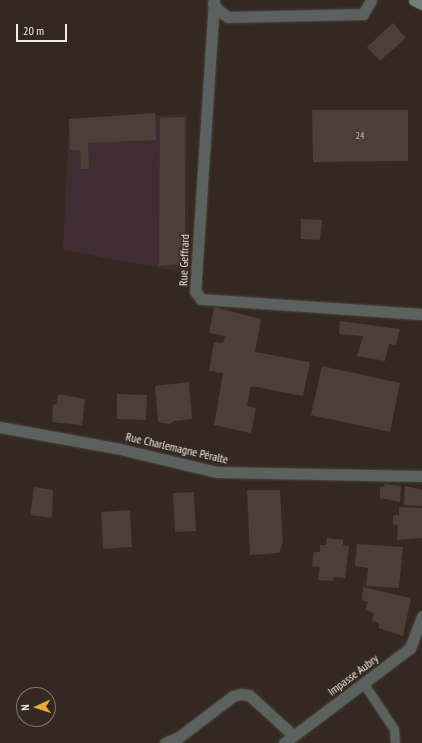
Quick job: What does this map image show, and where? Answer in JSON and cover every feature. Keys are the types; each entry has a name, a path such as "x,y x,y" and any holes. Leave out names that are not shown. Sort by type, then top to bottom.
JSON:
{"main road":[{"path":"414,0 422,4"}],"street":[{"path":"214,1 218,10 228,17 363,14 370,0"},
{"name":"Rue Geffrard","path":"214,1 195,291 201,299 422,314"},
{"name":"Rue Charlemagne Péralte","path":"0,427 116,448 217,472 422,476"},
{"name":"Impasse Aubry","path":"284,743 293,734 364,684 410,648 422,616"},
{"path":"165,743 179,737 233,696 241,694 249,695 293,734"}],"lane":[{"path":"364,684 394,729 395,743"}],"shaded area":[{"path":"187,114 188,273 63,250 69,121"}],"building":[{"path":"393,23 406,38 380,61 367,47"},
{"path":"312,110 408,110 408,161 313,162"},
{"path":"155,113 156,140 88,143 89,169 81,169 80,150 70,150 69,119"},
{"path":"185,117 185,264 159,266 160,118"},
{"path":"301,219 322,220 320,240 301,239"},
{"path":"214,307 261,319 255,352 310,362 303,396 251,386 247,406 256,408 251,433 214,425 223,373 209,371 214,342 223,343 225,336 209,333"},
{"path":"340,321 400,329 396,345 389,344 385,361 357,356 363,336 339,334"},
{"path":"322,366 400,383 390,432 311,415"},
{"path":"189,382 192,419 174,421 170,424 161,423 158,421 155,386"},
{"path":"58,394 85,399 82,425 52,422 53,405 57,404"},
{"path":"117,394 147,395 146,420 117,419"},
{"path":"384,484 401,486 400,502 380,498 380,487 385,487"},
{"path":"405,486 422,490 422,506 404,505"},
{"path":"34,487 53,490 52,518 30,515"},
{"path":"247,490 280,490 283,542 279,553 250,555"},
{"path":"194,492 196,531 175,532 173,493"},
{"path":"399,507 422,508 422,538 397,540 398,525 393,524 393,515 399,515"},
{"path":"130,510 132,547 103,549 101,512"},
{"path":"327,538 343,540 343,545 349,546 345,578 334,577 333,581 318,580 320,567 312,566 314,552 320,552 320,545 326,545"},
{"path":"357,544 403,547 399,588 366,586 368,568 355,566"},
{"path":"363,587 411,598 403,636 379,628 379,623 372,621 374,613 365,610 368,602 362,600"}]}
